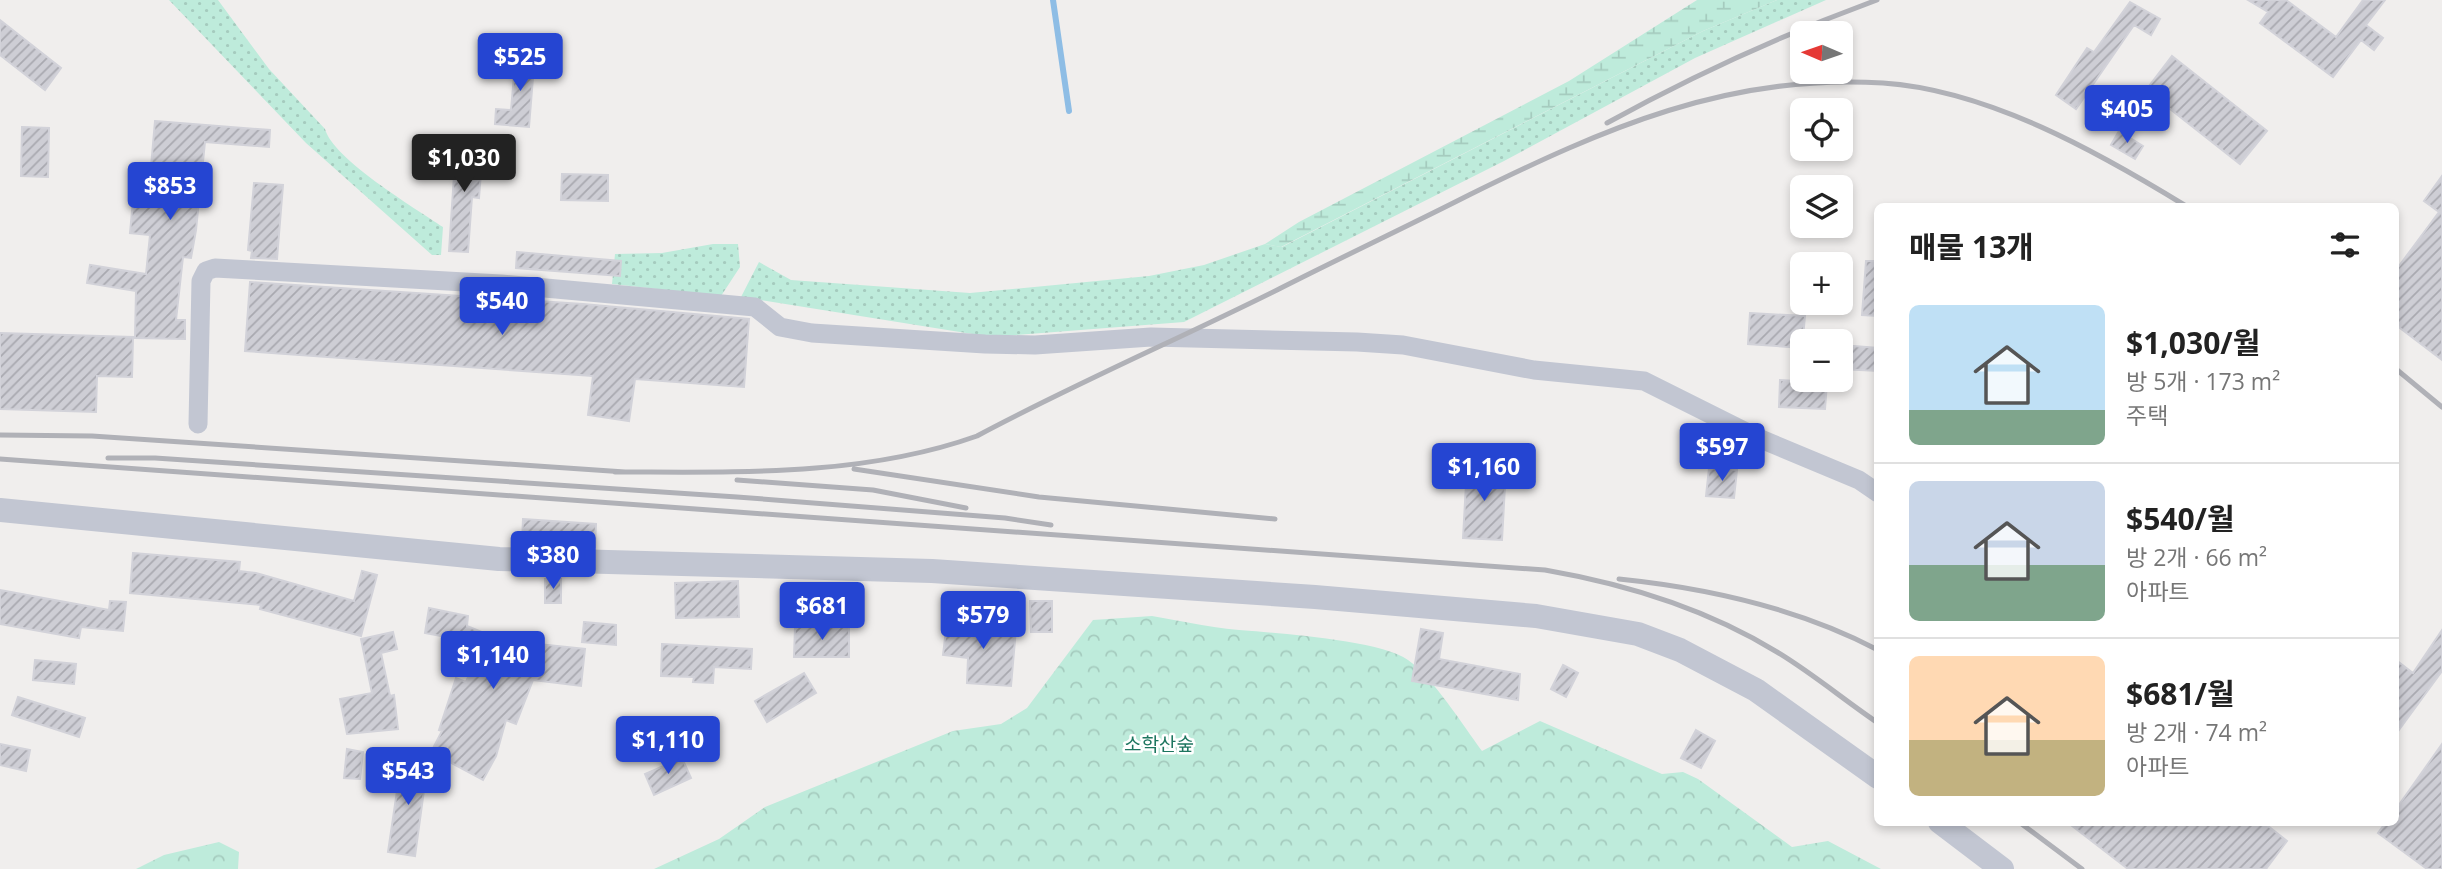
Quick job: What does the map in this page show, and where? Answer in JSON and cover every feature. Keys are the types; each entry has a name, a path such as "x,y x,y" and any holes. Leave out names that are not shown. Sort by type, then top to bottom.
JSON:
{"street":[{"path":"198,424 201,281 206,271 215,268 501,284 755,307 780,327 812,334 1035,345 1151,337 1299,339 1404,345 1534,370 1644,381 1756,437 1859,480 1874,490"},
{"path":"0,510 499,559 932,571 1302,596 1536,616 1638,634 1680,650 1756,690 1874,774"},
{"path":"1945,826 2002,869"}],"green space":[{"path":"169,0 218,0 269,69 325,129 331,141 343,154 376,182 443,227 441,255 432,255 306,143"},
{"path":"1697,0 1777,0 1703,31 1281,247 1265,244 1299,222 1569,81"},
{"path":"1777,0 1826,0 1695,58 1504,161 1184,322 991,337 741,297 759,262 791,280 970,293 1149,276 1204,265 1265,244 1282,247 1703,31"},
{"path":"713,244 738,244 740,267 721,296 612,284 615,254 662,253"},
{"name":"소학산숲","path":"1152,616 1227,629 1356,643 1395,653 1408,660 1428,678 1482,751 1540,721 1662,774 1683,772 1698,779 1792,847 1828,841 1881,869 654,869 719,839 765,807 953,731 1001,724 1027,708 1093,620"},
{"path":"219,842 239,852 238,869 136,869 164,855"}],"building":[{"path":"2248,0 2286,0 2336,37 2363,0 2385,0 2366,25 2383,38 2374,50 2361,40 2333,77 2260,23 2268,12"},
{"path":"2130,2 2160,19 2151,35 2134,25 2076,109 2056,95 2087,48 2094,52"},
{"path":"0,20 61,68 45,90 0,55"},
{"path":"516,52 535,53 529,127 495,124 496,109 511,110"},
{"path":"2172,56 2267,131 2240,164 2146,90"},
{"path":"155,121 270,130 269,147 205,142 196,230 191,258 183,257 176,320 185,320 185,339 135,338 136,291 87,283 90,265 146,274 150,235 130,233 133,200 148,201"},
{"path":"22,127 49,128 48,177 21,176"},
{"path":"2119,131 2143,146 2135,159 2111,145"},
{"path":"456,145 483,147 479,198 472,197 468,252 449,251"},
{"path":"562,174 608,175 608,201 561,200"},
{"path":"2442,176 2442,360 2399,327 2399,266 2439,212 2424,201"},
{"path":"254,183 283,185 277,259 251,258 252,251 248,250"},
{"path":"517,252 621,261 620,276 516,268"},
{"path":"1866,261 1874,261 1874,316 1862,315"},
{"path":"250,282 583,304 749,319 744,387 635,379 629,421 588,415 593,376 245,351"},
{"path":"1750,313 1805,316 1804,329 1790,329 1790,347 1748,344"},
{"path":"0,333 133,337 132,377 97,376 96,412 0,409"},
{"path":"1853,346 1874,348 1874,371 1853,370"},
{"path":"1780,380 1790,381 1790,392 1826,392 1825,409 1779,407"},
{"path":"1467,466 1506,468 1502,540 1463,538"},
{"path":"1709,468 1737,470 1734,498 1706,496"},
{"path":"523,519 596,524 595,547 522,542"},
{"path":"133,553 240,562 239,571 256,573 354,601 362,571 377,575 361,636 260,609 261,605 130,593"},
{"path":"545,579 561,579 561,603 545,603"},
{"path":"738,581 739,617 676,618 675,583"},
{"path":"0,590 109,610 110,601 126,602 123,631 81,627 79,638 0,624"},
{"path":"1030,601 1052,601 1052,632 1031,632"},
{"path":"429,608 468,616 467,626 538,655 539,644 585,649 581,686 533,680 516,724 506,720 496,756 483,780 431,752 442,731 439,730 456,678 466,682 482,644 425,633"},
{"path":"947,621 1016,629 1011,686 967,683 968,658 943,655"},
{"path":"584,622 616,625 616,645 582,642"},
{"path":"795,626 849,626 849,657 794,657"},
{"path":"1421,629 1443,633 1439,659 1520,674 1518,700 1412,681"},
{"path":"2442,630 2442,671 2399,730 2399,662 2413,673"},
{"path":"393,632 397,649 381,653 390,696 394,695 398,729 347,734 340,699 372,693 361,639"},
{"path":"662,644 752,649 751,669 714,667 713,683 693,682 694,677 661,676"},
{"path":"35,660 76,664 74,684 33,680"},
{"path":"1563,665 1578,673 1566,697 1551,689"},
{"path":"804,673 816,693 767,722 755,701"},
{"path":"18,697 85,718 79,737 12,715"},
{"path":"1696,730 1715,741 1701,768 1681,758"},
{"path":"0,744 30,750 26,771 0,765"},
{"path":"2442,744 2442,869 2427,869 2378,833 2383,826 2399,826 2399,805"},
{"path":"347,749 363,752 360,779 344,778"},
{"path":"402,757 428,761 415,856 388,852"},
{"path":"682,758 691,778 654,795 645,774"},
{"path":"2072,826 2268,826 2287,841 2266,869 2128,869"}],"waterway":[{"path":"1053,0 1069,111"}],"railway":[{"path":"1607,123 1740,56 1877,0"},
{"path":"615,472 752,471 844,465 889,459 977,436 1569,148 1668,110 1772,87 1826,82 1883,83 1923,88 1962,98 2002,111 2079,145 2181,203"},
{"path":"2399,371 2442,407"},
{"path":"0,435 92,436 625,472"},
{"path":"108,458 155,458 737,497 1005,518 1051,525"},
{"path":"0,459 1545,570 1636,591 1723,623 1790,660 1874,720"},
{"path":"854,469 1039,497 1275,519"},
{"path":"737,480 873,490 966,508"},
{"path":"1619,579 1686,588 1752,603 1817,623 1874,648"},
{"path":"2024,826 2082,869"}]}
